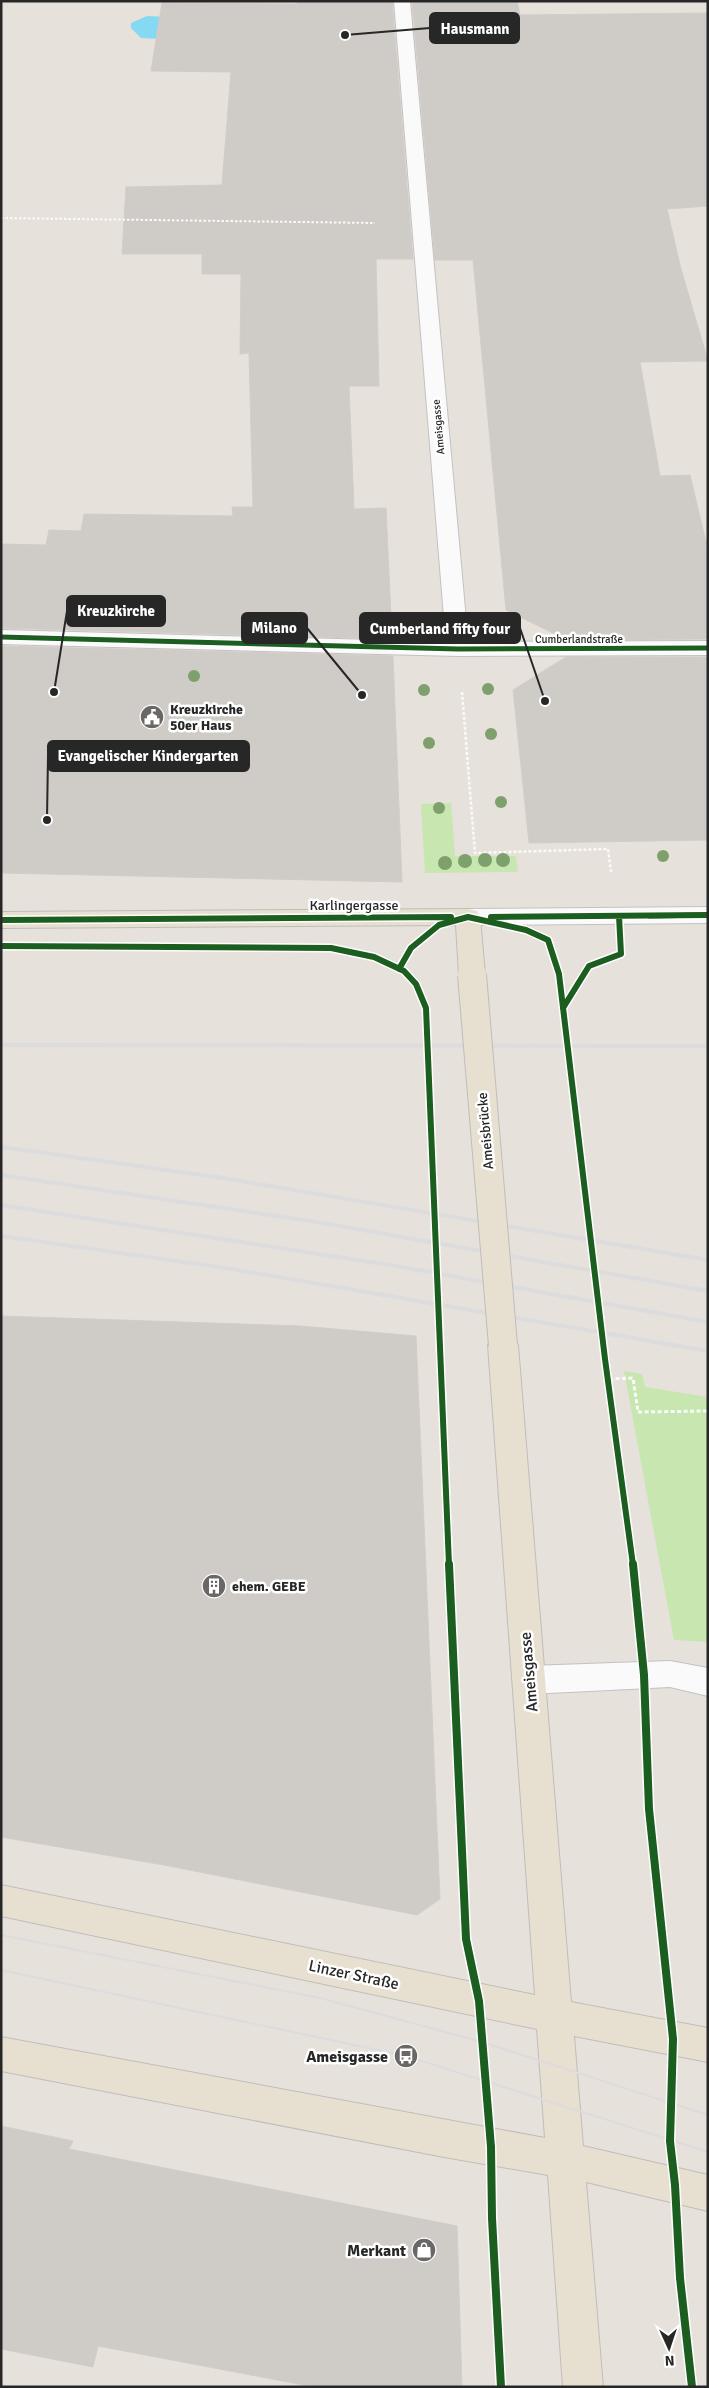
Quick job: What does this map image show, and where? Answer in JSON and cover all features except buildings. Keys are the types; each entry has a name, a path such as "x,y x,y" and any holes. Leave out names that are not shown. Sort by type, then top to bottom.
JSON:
{"main road":[{"name":"Karlingergasse","path":"1,920 468,917"},
{"name":"Ameisbrücke","path":"468,917 503,1345"},
{"name":"Ameisgasse","path":"503,1345 568,2160 584,2387"},
{"name":"Linzer Straße","path":"1,1900 708,2045"},
{"path":"1,2054 444,2139 568,2160 708,2192"}],"street":[{"name":"Ameisgasse","path":"402,1 458,649"},
{"name":"Cumberlandstraße","path":"1,637 458,649 708,648"},
{"name":"Karlingergasse","path":"468,917 708,915"},
{"path":"529,1680 670,1674 708,1682"}],"path":[{"path":"1,218 421,223"},
{"path":"458,649 475,853 608,849 612,872 602,872"},
{"path":"610,1389 609,1376 633,1378 638,1412 708,1411"}],"green space":[{"path":"451,803 455,856 516,856 518,872 425,873 421,804"},
{"path":"624,1371 642,1374 645,1387 708,1397 708,1642 674,1640"}],"water":[{"path":"147,16 170,17 162,39 141,38 131,28 131,23"}],"tram line":[{"path":"1,1935 320,1998 482,2042 708,2115"},
{"path":"1,1970 406,2056 708,2152"}],"railway":[{"path":"1,1045 708,1046"},
{"path":"1,1147 217,1177 708,1260"},
{"path":"1,1175 317,1222 708,1291"},
{"path":"1,1205 396,1266 708,1322"},
{"path":"1,1236 232,1269 708,1351"}],"cycle path":[{"path":"1,637 458,649 708,648"},
{"path":"491,917 708,915"},
{"path":"563,1008 589,966 621,954 619,916"},
{"path":"1,920 451,917"},
{"path":"399,969 411,948 439,925 468,917 526,930 548,940 559,974 605,1359 632,1557 644,1675 649,1809 673,2039 670,2141 675,2185 680,2278 692,2387"},
{"path":"1,946 331,948 374,957 395,965 411,977 420,992 426,1008 438,1337 466,1939 479,2001 491,2147 492,2218 501,2387"}],"place":[{"name":"Hausmann","path":"345,35"},
{"name":"Kreuzkirche","path":"54,692"},
{"name":"Milano","path":"362,695"},
{"name":"Cumberland fifty four","path":"545,701"},
{"name":"Kreuzkirche 50er Haus","path":"152,717"},
{"name":"Evangelischer Kindergarten","path":"47,820"},
{"name":"ehem. GEBE","path":"214,1586"},
{"name":"Ameisgasse","path":"406,2056"},
{"name":"Merkant","path":"424,2250"}]}
